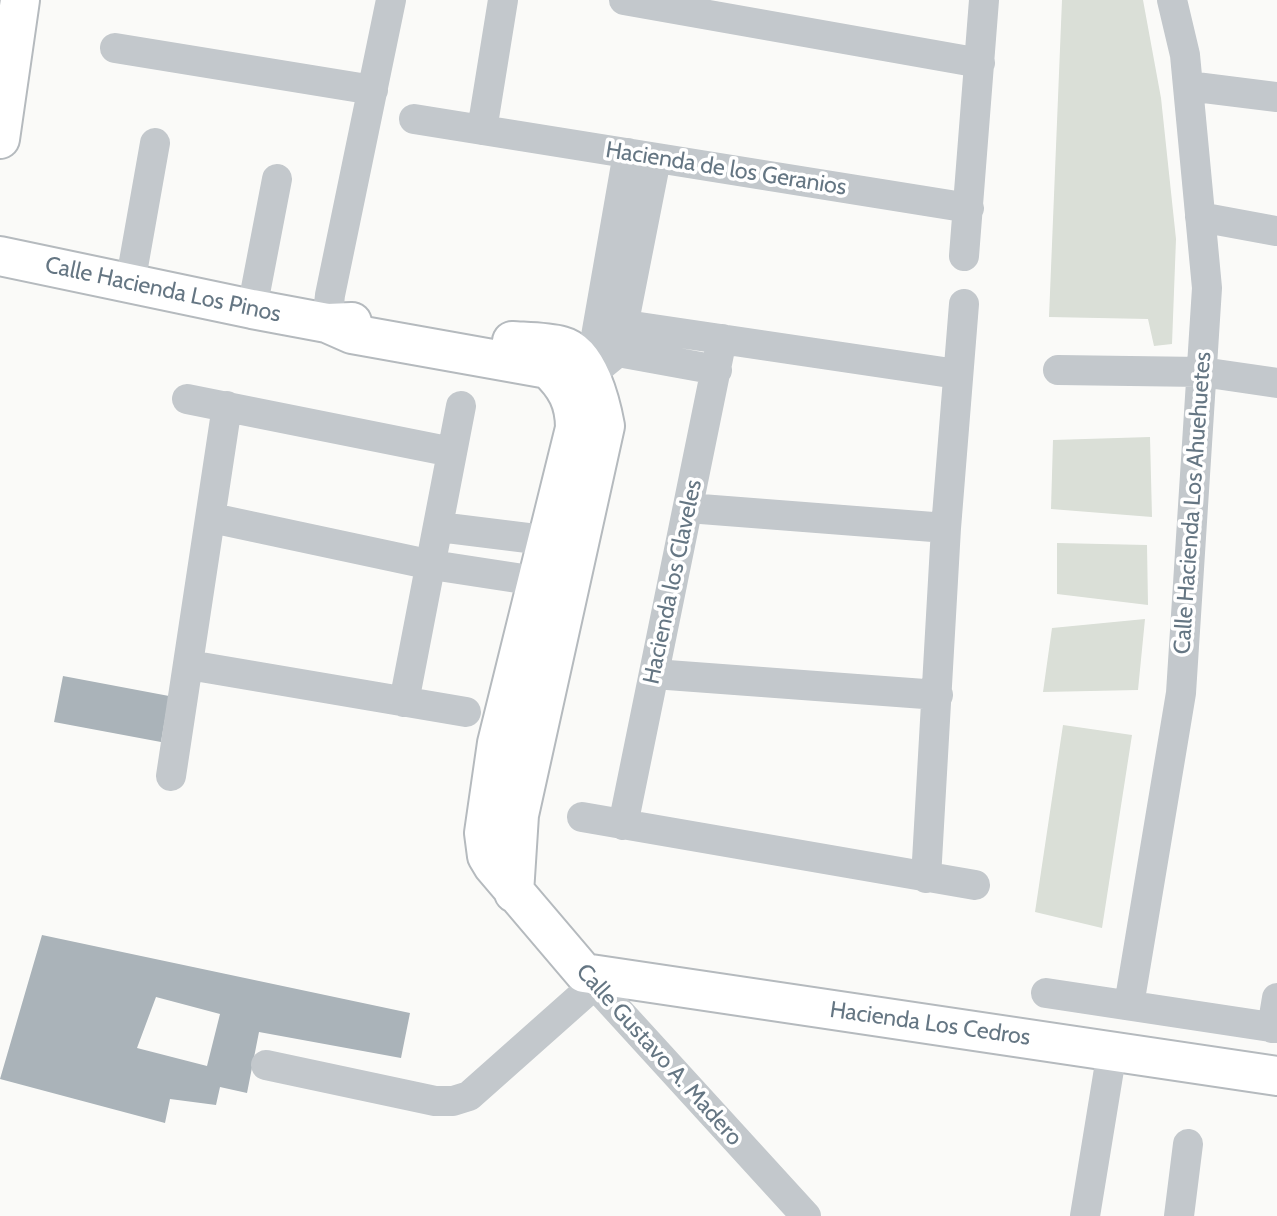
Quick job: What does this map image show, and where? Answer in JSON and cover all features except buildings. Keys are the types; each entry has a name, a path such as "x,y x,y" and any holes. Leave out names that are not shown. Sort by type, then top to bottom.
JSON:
{"main road":[{"path":"0,139 20,0"},
{"name":"Calle Hacienda Los Pinos","path":"0,256 327,323 352,334 548,369 579,385"},
{"name":"Calle Gustavo A. Madero","path":"579,385 562,542 552,584 497,743 484,833 487,856 514,893 589,979"},
{"name":"Hacienda Los Cedros","path":"589,979 1277,1076"}],"street":[{"path":"327,323 330,295 391,0"},
{"path":"482,130 503,0"},
{"path":"624,0 980,63"},
{"path":"964,256 984,0"},
{"name":"Calle Hacienda Los Ahuehuetes","path":"1129,1005 1181,693 1207,288 1185,55 1172,0"},
{"path":"115,48 373,90"},
{"path":"1188,86 1277,97"},
{"name":"Hacienda de los Geranios","path":"414,119 969,208"},
{"path":"130,284 155,143"},
{"path":"579,385 620,280 642,156"},
{"path":"252,309 277,179"},
{"path":"1200,217 1276,231"},
{"path":"579,385 622,338 620,280"},
{"path":"926,878 946,528 964,304"},
{"path":"622,338 722,339 957,374"},
{"path":"622,338 717,370"},
{"name":"Hacienda los Claveles","path":"623,825 722,339"},
{"path":"1058,370 1202,372 1277,383"},
{"path":"187,400 452,452"},
{"path":"171,776 227,406"},
{"path":"404,702 461,406"},
{"path":"688,509 946,528"},
{"path":"212,518 432,565 552,584"},
{"path":"439,527 562,542"},
{"path":"189,665 466,712"},
{"path":"654,674 938,695"},
{"path":"582,817 975,885"},
{"path":"266,1065 435,1101 453,1101 469,1096 589,979"},
{"name":"Calle Gustavo A. Madero","path":"589,979 806,1216"},
{"path":"1046,993 1275,1028 1277,998"},
{"path":"1085,1216 1112,1051"},
{"path":"1179,1216 1188,1144"}],"shaded area":[{"path":"1062,0 1143,0 1161,98 1176,239 1172,344 1154,346 1148,319 1049,317"},
{"path":"1150,437 1152,517 1051,509 1053,440"},
{"path":"1057,543 1147,545 1148,605 1057,594"},
{"path":"1145,619 1138,690 1043,692 1052,628"},
{"path":"1063,725 1132,735 1102,928 1035,912"}]}
